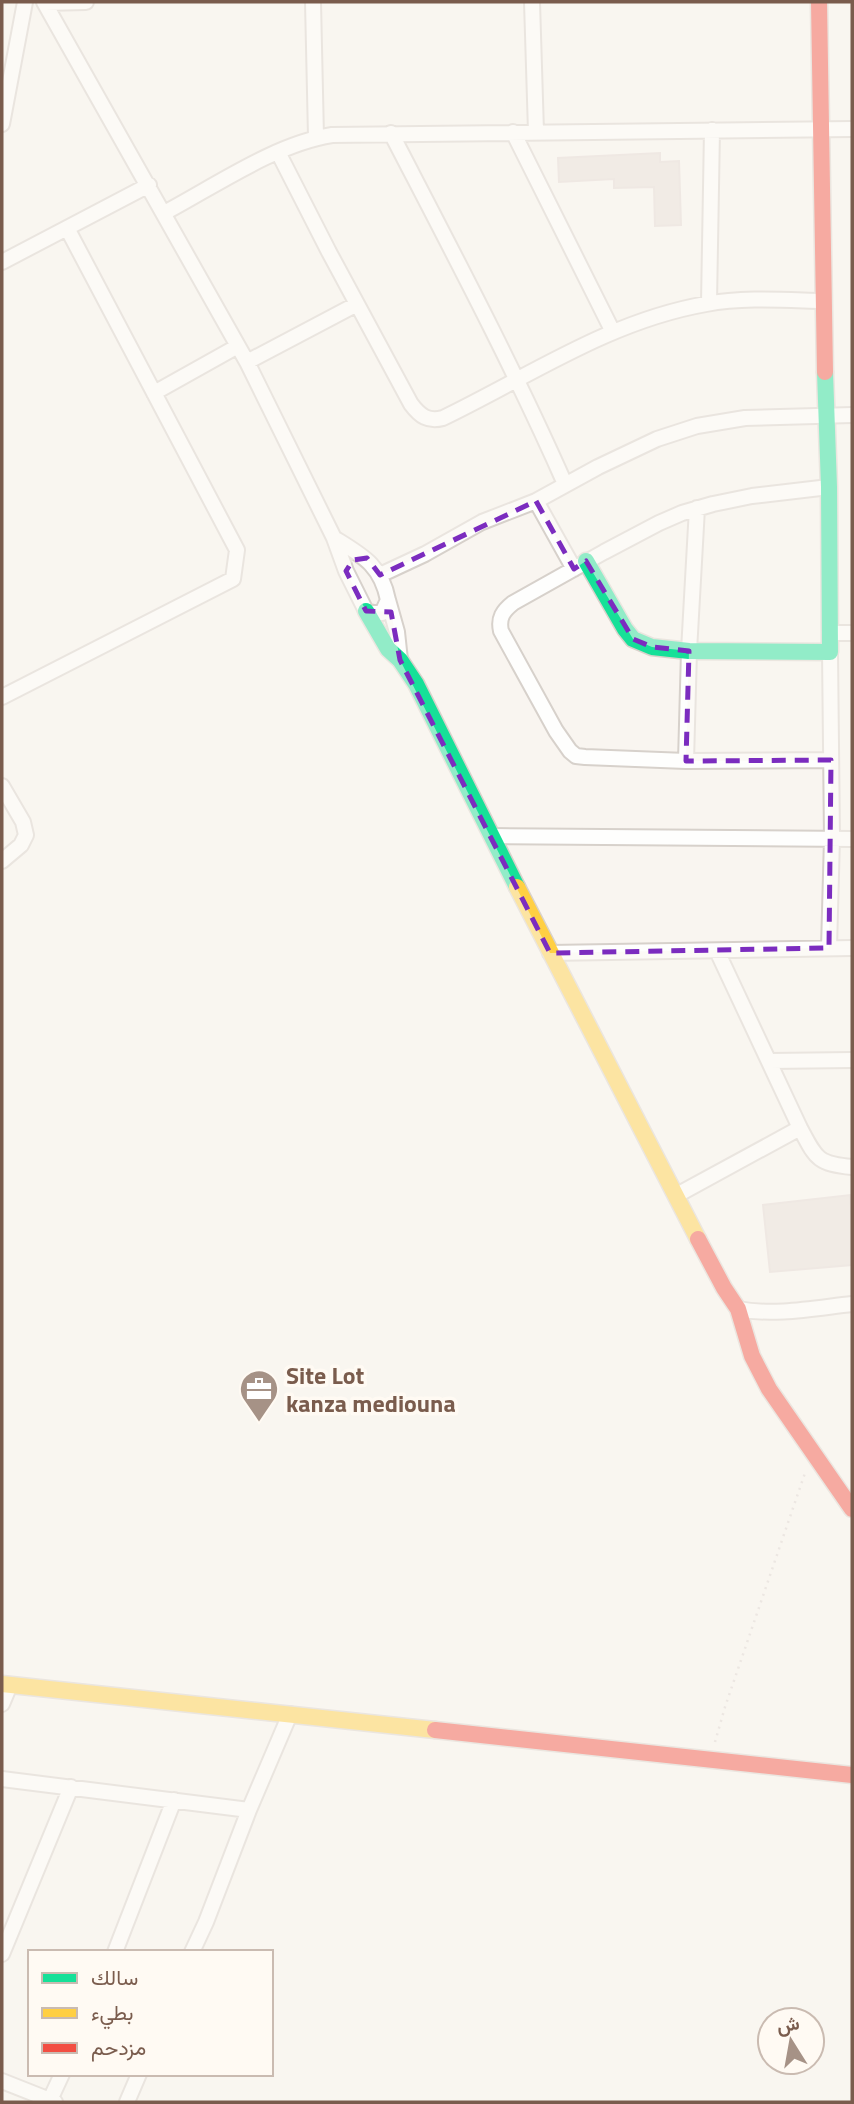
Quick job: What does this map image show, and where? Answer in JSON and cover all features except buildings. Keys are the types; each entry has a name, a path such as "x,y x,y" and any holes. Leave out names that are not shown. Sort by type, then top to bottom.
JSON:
{"street":[{"path":"2,124 25,2"},
{"path":"86,2 45,2 247,362 334,538 346,571 366,611 388,649 400,660 427,705 550,953 724,1288 738,1310 752,1356 776,1400 852,1509"},
{"path":"313,2 316,137"},
{"path":"532,2 536,132"},
{"path":"819,2 823,301 829,487 832,838 829,948"},
{"path":"164,213 278,152 316,137 332,135 852,129"},
{"path":"709,303 712,130"},
{"path":"513,132 613,332"},
{"path":"391,133 517,378 565,484"},
{"path":"278,152 328,252 411,404 426,418 443,418 517,378 641,321 709,303 761,299 823,301"},
{"path":"2,262 149,185"},
{"path":"2,697 233,579 237,550 67,228"},
{"path":"247,362 357,304"},
{"path":"154,393 238,346"},
{"path":"380,575 425,554 482,522 536,501 640,446 697,426 745,418 852,415"},
{"path":"829,487 752,496 697,508 659,523 513,603 500,621 501,631 556,731 570,751 579,757 687,761 831,760"},
{"path":"536,501 633,639 643,645 689,651 830,653"},
{"path":"687,761 689,651 697,508"},
{"path":"334,538 367,558 380,575 397,632 400,660"},
{"path":"346,571 353,560 359,557 367,558"},
{"path":"366,611 382,613 388,600"},
{"path":"830,632 852,633"},
{"path":"2,786 23,822 26,835 21,845 2,861"},
{"path":"492,836 852,839"},
{"path":"550,953 852,948"},
{"path":"717,951 800,1128 817,1156 831,1165 852,1167"},
{"path":"770,1061 852,1060"},
{"path":"677,1195 800,1128"},
{"path":"738,1310 760,1312 852,1304"},
{"path":"2,1704 6,1685 852,1775"},
{"path":"193,1950 290,1714"},
{"path":"2,1779 249,1810"},
{"path":"2,1954 71,1787"},
{"path":"117,1950 174,1800"},
{"path":"3,2085 52,2101 61,2076"},
{"path":"127,2102 138,2076"}],"path":[{"path":"711,1759 724,1707 812,1453"}],"highlighted area":[{"path":"536,501 574,569 586,561 633,639 652,647 689,651 686,761 831,760 829,948 550,953 400,660 391,612 366,611 346,571 353,560 367,558 380,575"}],"traffic: fast":[{"path":"586,561 625,629 633,639 652,647 689,651 830,652 825,372"},
{"path":"366,611 388,649 400,660 416,684 517,887"}],"traffic: slow":[{"path":"517,887 698,1239"},
{"path":"2,1684 435,1730"}],"traffic: jam":[{"path":"819,2 825,372"},
{"path":"698,1239 738,1309 752,1356 769,1389 852,1509"},
{"path":"435,1730 852,1775"}],"place":[{"name":"Site Lot kanza mediouna","path":"259,1423"}]}
